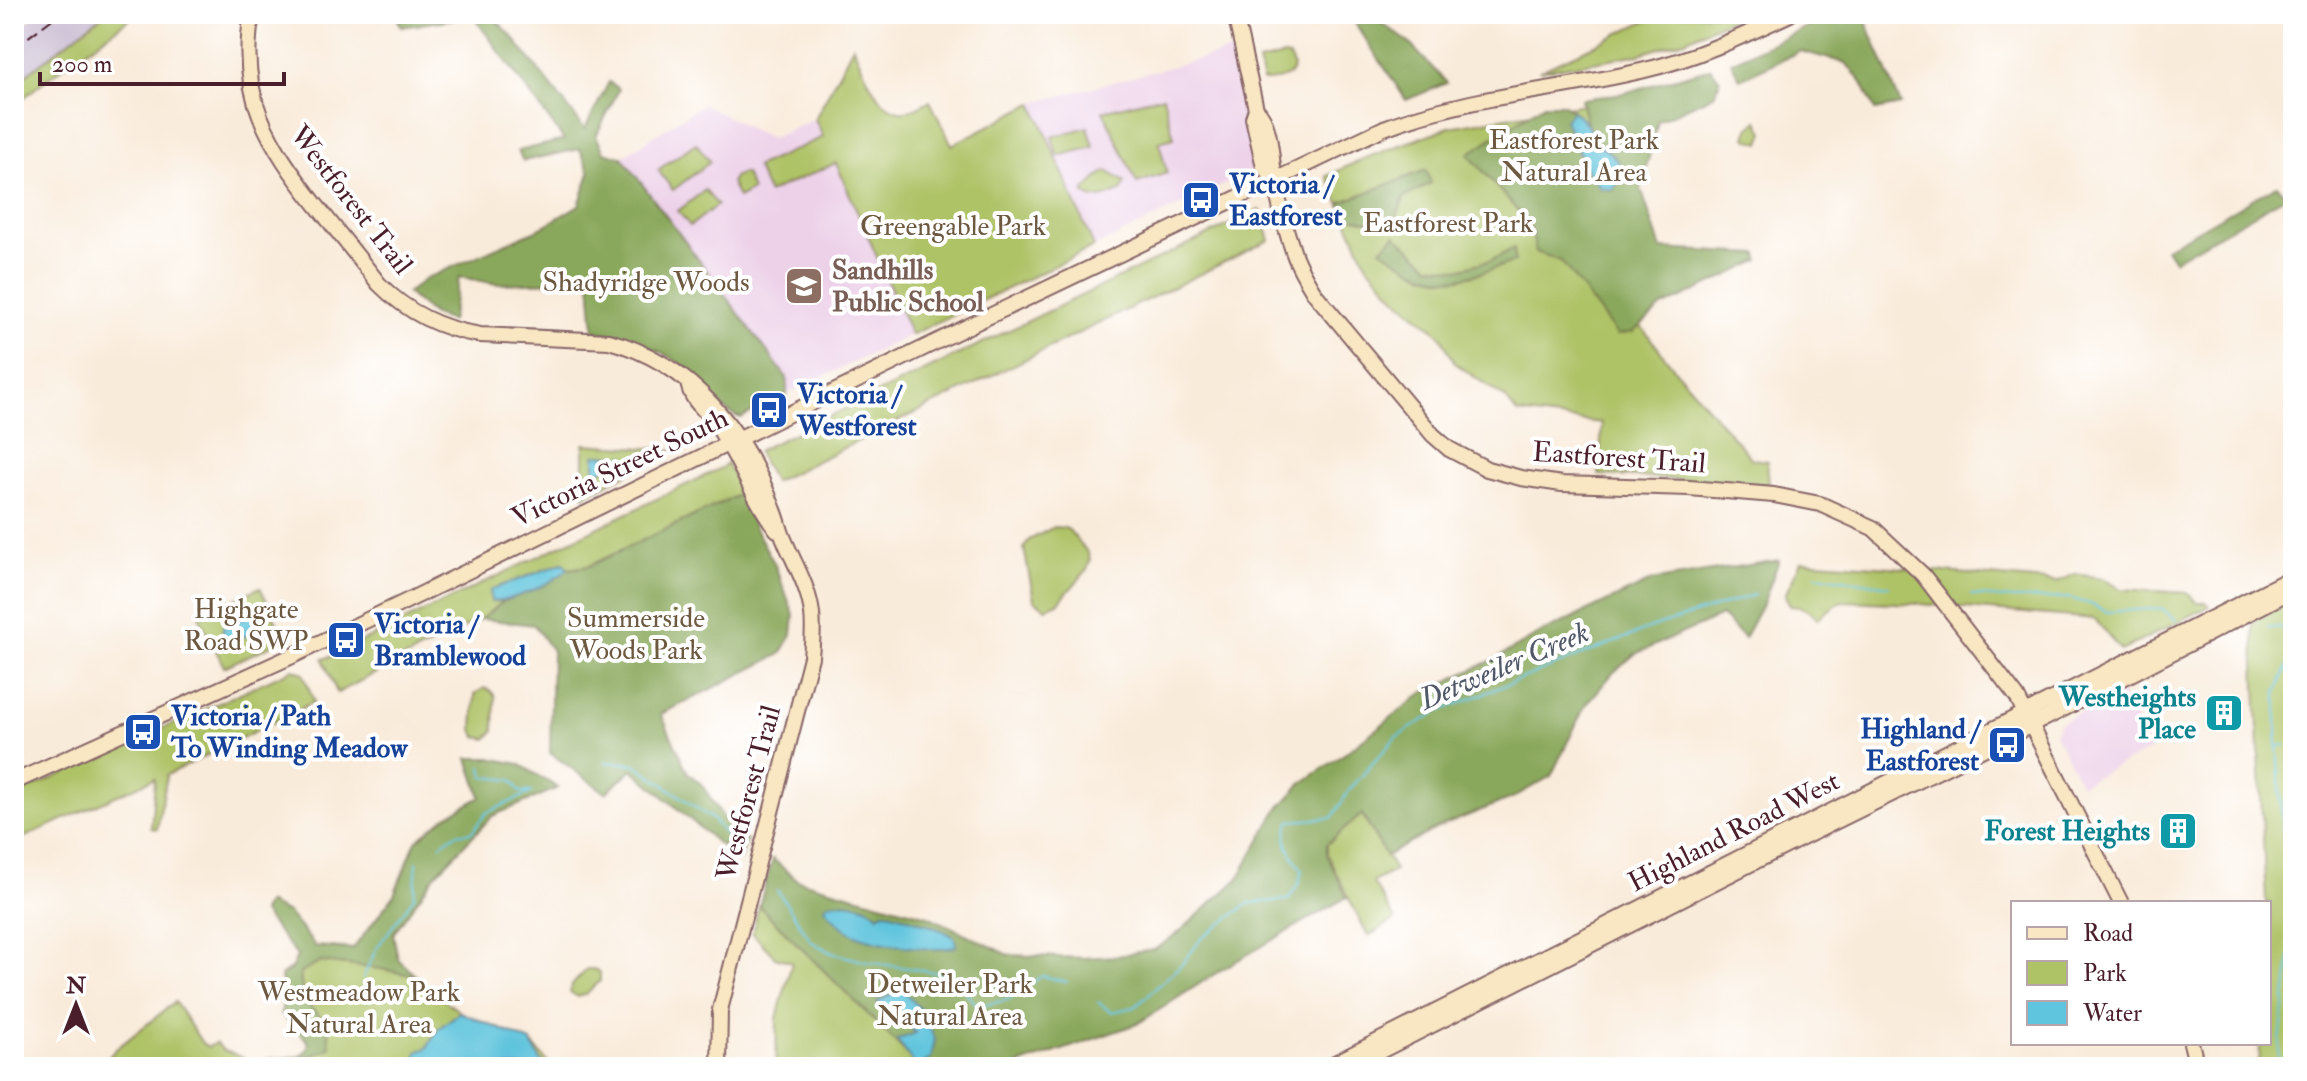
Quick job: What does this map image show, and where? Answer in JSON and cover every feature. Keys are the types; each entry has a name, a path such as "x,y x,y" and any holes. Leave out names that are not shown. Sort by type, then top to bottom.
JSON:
{"main road":[{"name":"Westforest Trail","path":"252,14 249,67 264,129 293,176 394,299 428,320 460,332 590,339 628,346 664,364 699,389 734,440 763,512 783,536 812,612 811,657 720,1010 719,1067"},
{"path":"1235,14 1256,109 1263,115 1274,162 1274,179"},
{"name":"Victoria Street South","path":"14,782 290,657 1384,128 1428,112 1642,71 1725,44 1790,14"},
{"name":"Eastforest Trail","path":"1274,179 1294,255 1315,294 1420,422 1449,449 1487,469 1521,478 1562,484 1689,488 1774,495 1820,504 1873,528 1923,575 2005,680 2028,719 2120,901"},
{"name":"Highland Road West","path":"1349,1067 1821,829 2293,577"},
{"name":"Highland Road West","path":"1327,1067 2293,590"},
{"path":"2192,1045 2197,1067"}],"shaded area":[{"path":"38,14 104,14 14,84 14,32"},
{"path":"1231,51 1255,170 1094,247 1033,103"},
{"name":"Sandhills Public School","path":"703,104 770,139 815,119 911,335 787,394 787,377 622,157"},
{"path":"2122,693 2150,750 2081,784 2055,734 2059,723"}],"green space":[{"path":"104,14 136,14 14,106 14,84"},
{"name":"Shadyridge Woods","path":"435,14 490,14 511,35 585,129 609,82 619,89 596,136 604,152 622,157 787,378 787,394 741,418 733,415 691,372 669,357 633,341 594,331 590,281 497,284 459,277 451,321 432,314 407,293 425,279 541,228 579,205 590,173 580,149 523,161 518,151 564,140 473,16 402,27 398,20"},
{"path":"1349,14 1369,14 1407,41 1447,83 1406,100"},
{"path":"1660,14 1742,14 1685,40 1640,54 1539,71"},
{"path":"1835,14 1863,14 1901,105 1875,110 1862,83 1846,63 1800,51 1740,79 1731,62"},
{"name":"Greengable Park","path":"853,46 873,88 887,105 906,111 930,101 952,145 1033,103 1094,247 911,335 836,163 768,193 756,167 823,137 815,119"},
{"path":"1289,57 1292,64 1291,73 1282,79 1263,81 1258,62"},
{"name":"Eastforest Park Natural Area","path":"1711,68 1720,80 1714,95 1658,121 1641,189 1661,249 1758,254 1759,261 1662,307 1633,332 1617,335 1561,261 1536,252 1530,225 1468,154 1544,104 1563,104 1572,111 1565,120 1588,173 1607,149 1588,127 1581,99 1624,93"},
{"name":"Eastforest Park","path":"1659,91 1630,115 1633,316 1752,459 1767,461 1769,484 1599,475 1602,423 1517,413 1506,399 1455,363 1440,335 1396,298 1367,265 1327,176 1449,127"},
{"path":"1163,96 1174,138 1159,142 1167,173 1137,183 1103,111"},
{"path":"1758,121 1764,132 1760,143 1746,137 1749,128"},
{"path":"1088,127 1094,147 1058,156 1052,137"},
{"path":"696,143 710,162 673,190 658,170"},
{"path":"1426,170 1431,183 1404,198 1395,219 1382,225 1347,216 1341,202"},
{"path":"1107,171 1125,182 1122,190 1099,198 1085,194 1085,190"},
{"path":"743,173 752,190 738,198 731,182"},
{"path":"2277,185 2286,196 2174,260 2166,248"},
{"path":"705,190 717,205 690,226 678,211"},
{"path":"1260,210 1270,240 774,482 757,451"},
{"path":"1395,235 1429,265 1458,269 1492,260 1514,248 1515,261 1460,278 1432,276 1417,271 1381,249"},
{"path":"584,444 673,450 584,496"},
{"path":"727,463 742,493 589,566 568,569 562,563 491,590 491,602 504,601 481,619 337,693 323,659"},
{"name":"Summerside Woods Park","path":"742,493 752,523 774,563 794,615 792,635 781,654 661,714 688,773 701,784 723,817 747,841 740,859 632,769 606,793 550,753 552,651 534,625 481,619 504,601 544,585 568,569 589,566"},
{"path":"1054,527 1069,530 1090,560 1087,570 1058,603 1046,608 1034,600 1024,548 1029,540"},
{"name":"Detweiler Park Natural Area","path":"1779,560 1764,601 1744,638 1721,616 1635,654 1613,673 1585,706 1551,776 1514,797 1437,828 1386,856 1362,814 1327,844 1327,855 1347,897 1221,970 1137,1024 1013,1067 921,1067 759,906 773,859 797,880 928,916 1009,955 1083,958 1155,949 1177,934 1238,879 1278,809 1302,783 1424,692 1651,581"},
{"path":"1801,561 2057,582 2075,574 2102,578 2121,589 2189,593 2197,602 2210,606 2121,651 2095,619 1920,604 1841,601 1817,619 1805,609 1790,606 1785,595"},
{"name":"Highgate Road SWP","path":"260,587 285,639 224,667 199,616"},
{"path":"2293,600 2293,1067 2259,1067 2260,1045 2271,1045 2271,901 2266,901 2253,621"},
{"path":"293,669 303,673 314,702 167,775 157,829 151,828 155,778 14,842 14,796"},
{"path":"484,688 495,696 494,731 487,739 477,737 473,730 475,694"},
{"name":"Westmeadow Park Natural Area","path":"468,758 490,758 519,764 558,788 492,816 435,875 393,934 398,959 460,1012 531,1042 552,1067 99,1067 116,1049 175,1002 202,1043 208,1047 216,1043 223,1050 252,1061 300,1056 308,1049 308,1041 281,1014 284,999 281,976 318,946 353,949 394,895 416,841 445,817 481,797"},
{"path":"468,758 490,758 519,764 558,788 492,816 435,875 393,934 398,959 416,976 321,962 300,973 306,1001 327,1021 330,1048 305,1058 300,1056 308,1049 308,1041 281,1014 284,999 281,976 291,969 297,956 262,912 267,903 288,913 316,947 353,949 394,895 416,841 445,817 481,797"},
{"path":"1362,814 1395,870 1373,882 1395,920 1368,936 1327,855 1327,844"},
{"path":"759,906 921,1067 776,1067 777,1018 792,962 775,957 752,933"},
{"path":"587,969 600,972 600,981 578,997 570,992 572,985"}],"water":[{"path":"1572,111 1619,164 1619,180 1613,190 1601,188 1588,173 1565,120"},
{"path":"595,455 625,456 625,459 595,473"},
{"path":"563,563 568,569 542,586 491,602 490,590"},
{"path":"255,607 257,622 251,633 233,642 223,634 223,626 246,617"},
{"path":"833,902 857,904 878,915 889,912 918,921 951,935 955,938 956,946 923,948 866,939 840,925 825,908"},
{"path":"901,989 924,1013 935,1039 931,1059 916,1067 897,1040 916,1033 895,1014 889,1018 877,1002"},
{"path":"460,1012 531,1042 542,1067 416,1067 417,1052 427,1048 438,1029"}],"waterway":[{"name":"Detweiler Creek","path":"1816,575 1889,586"},
{"name":"Detweiler Creek","path":"1098,1002 1111,1012 1135,1007 1182,964 1201,939 1249,903 1288,900 1299,883 1302,870 1287,842 1290,821 1332,818 1350,789 1396,737 1437,712 1653,627 1754,595"},
{"name":"Detweiler Creek","path":"1971,595 2013,599 2069,598 2108,612 2161,608 2176,620"},
{"name":"Detweiler Creek","path":"2268,627 2293,628"},
{"path":"2293,652 2277,692 2277,747 2285,860 2293,909"},
{"path":"2278,746 2286,745"},
{"name":"Detweiler Creek","path":"605,762 635,764 712,819 736,846"},
{"name":"Detweiler Creek","path":"482,767 484,777 512,780 520,792 530,792"},
{"path":"440,845 456,834 472,832 486,813 532,792"},
{"path":"363,978 376,949 414,897 417,862"},
{"name":"Detweiler Creek","path":"777,890 812,942 832,953 867,962 948,974 978,1006 1007,1000 1042,976 1067,982"},
{"path":"2277,1067 2293,931"}],"railway":[{"path":"14,48 59,14"}],"place":[{"name":"Victoria / Eastforest","path":"1201,200"},
{"name":"Sandhills Public School","path":"804,286"},
{"name":"Victoria / Westforest","path":"769,410"},
{"name":"Victoria / Bramblewood","path":"346,640"},
{"name":"Westheights Place","path":"2224,713"},
{"name":"Victoria / Path To Winding Meadow","path":"143,732"},
{"name":"Highland / Eastforest","path":"2007,745"},
{"name":"Forest Heights","path":"2178,831"}]}
